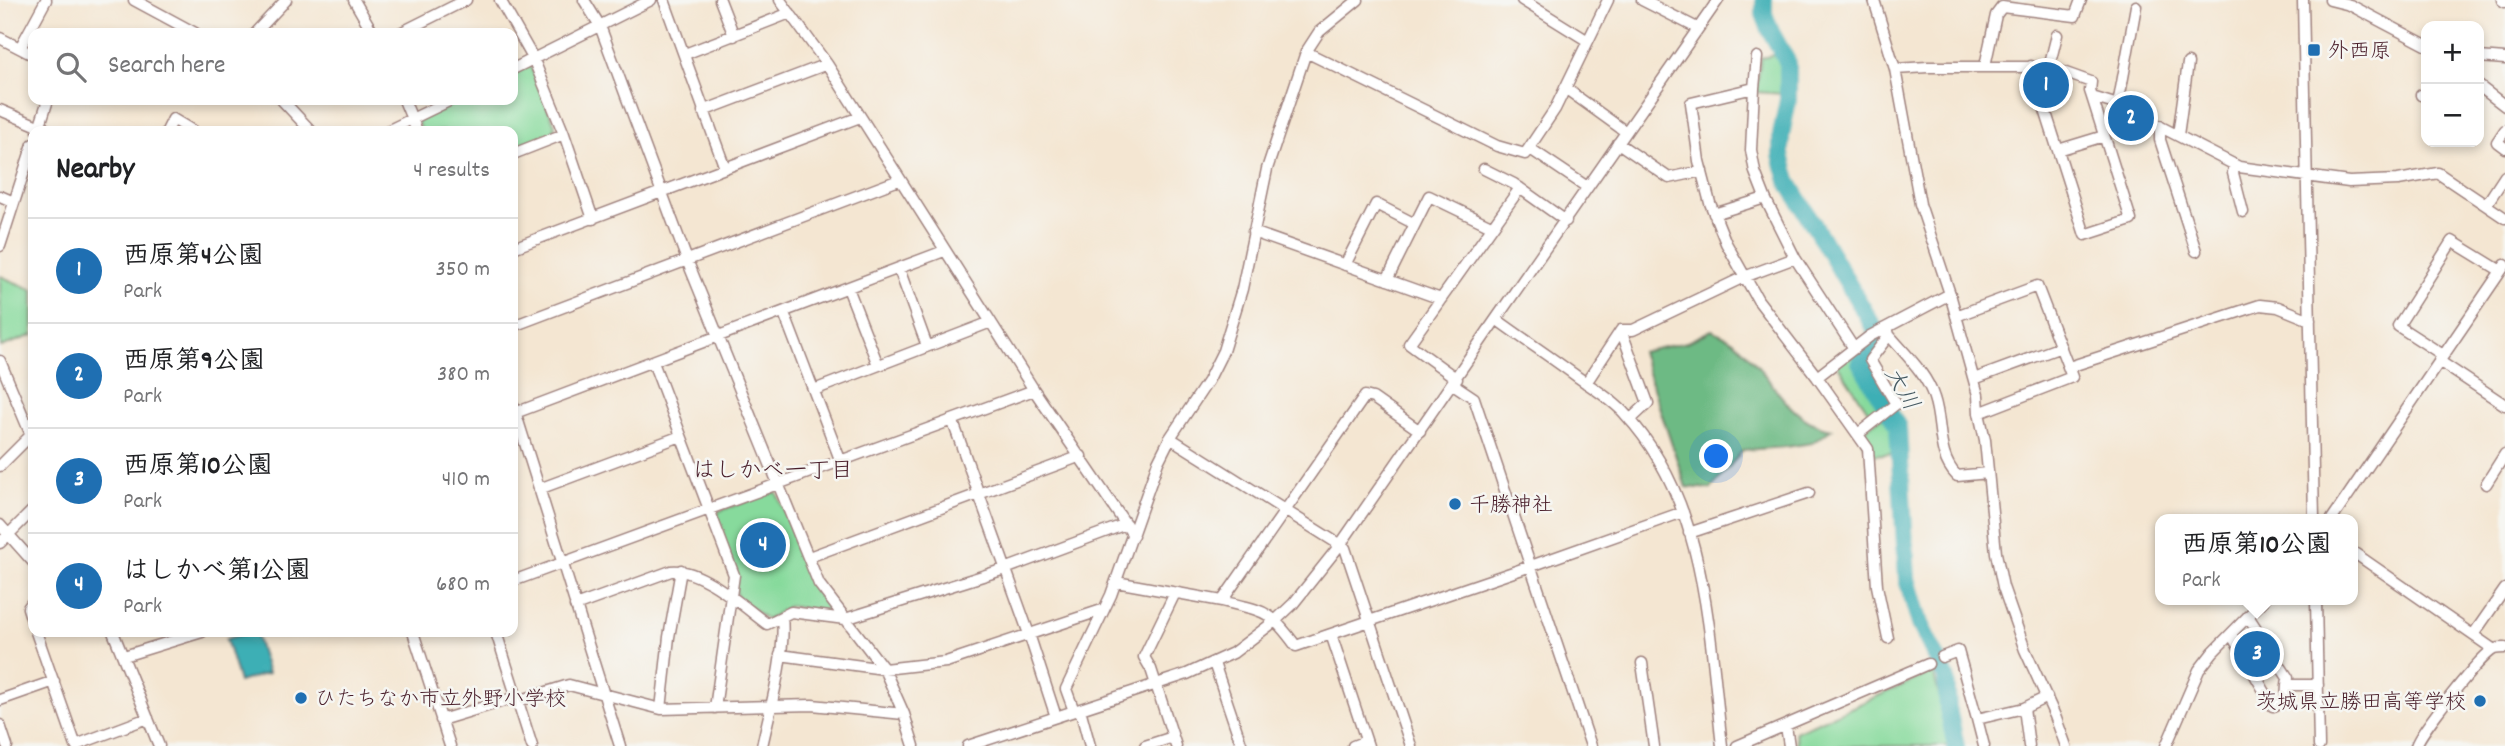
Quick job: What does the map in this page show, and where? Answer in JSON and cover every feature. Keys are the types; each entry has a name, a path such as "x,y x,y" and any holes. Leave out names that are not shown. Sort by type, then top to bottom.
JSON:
{"street":[{"path":"31,28 46,0"},
{"path":"134,0 176,28"},
{"path":"260,28 286,0"},
{"path":"354,0 370,28"},
{"path":"410,28 466,0"},
{"path":"500,0 516,28"},
{"path":"584,0 600,26 687,260 819,584 884,669 904,714 914,746"},
{"path":"518,66 651,0"},
{"path":"664,0 725,168"},
{"path":"720,0 734,36"},
{"path":"780,0 827,64 1034,390 1133,536"},
{"path":"1090,746 1077,710 1066,690 1116,582 1154,472 1170,438 1193,407 1223,351 1242,289 1270,159 1306,52 1319,32 1358,0"},
{"path":"1522,0 1588,41"},
{"path":"1306,52 1497,146 1525,154 1555,109 1608,0"},
{"path":"1642,0 1697,28"},
{"path":"968,746 1214,663 1233,653 1277,620 1315,579 1340,545 1718,0"},
{"path":"1874,0 1895,69 1920,204 1950,294 1978,395 1996,553 2003,587 2025,650 2066,746"},
{"path":"1985,66 1996,15 2002,7 2026,5 2076,16 2081,0"},
{"path":"2303,0 2314,514"},
{"path":"2330,0 2350,5 2421,42"},
{"path":"2119,105 2136,6"},
{"path":"685,54 790,13"},
{"path":"518,32 533,58 564,134 593,219"},
{"path":"20,48 28,33"},
{"path":"2049,67 2057,35"},
{"path":"0,38 28,52"},
{"path":"1757,57 1751,150 1755,173 1795,258 1853,347"},
{"path":"2484,57 2505,59"},
{"path":"2178,135 2188,63"},
{"path":"704,111 827,64"},
{"path":"1895,69 1985,66 2031,66 2049,67 2091,82 2092,97 2131,220 2085,235 2031,66"},
{"path":"1565,88 1626,132"},
{"path":"1754,88 1691,103 1702,171 1714,214 1744,277 1868,449 1877,586 1888,638"},
{"path":"2484,90 2505,106"},
{"path":"2092,97 2119,105 2234,165 2348,182 2398,180 2438,173 2505,218"},
{"path":"39,126 46,105"},
{"path":"287,105 306,126"},
{"path":"406,105 415,126"},
{"path":"397,126 441,105"},
{"path":"0,110 32,126"},
{"path":"518,246 860,117"},
{"path":"170,126 173,119 185,126"},
{"path":"2160,126 2160,140 2196,251"},
{"path":"2505,130 2497,142 2505,148"},
{"path":"518,152 564,134"},
{"path":"2058,150 2104,136"},
{"path":"1618,143 1669,177 1702,171"},
{"path":"1529,148 1587,187"},
{"path":"0,246 28,159"},
{"path":"2234,165 2233,173 2243,212"},
{"path":"1484,169 1520,188 1566,221"},
{"path":"2486,205 2505,176"},
{"path":"518,324 899,180"},
{"path":"1520,188 1409,344 1474,398 1591,746"},
{"path":"0,196 14,202"},
{"path":"1387,280 1429,196 1491,226"},
{"path":"1714,214 1765,198"},
{"path":"1345,265 1376,204 1415,224"},
{"path":"1253,232 1441,299"},
{"path":"2335,514 2441,358 2503,268 2452,241 2398,326 2441,358 2505,405"},
{"path":"518,408 653,362 944,251"},
{"path":"1621,330 1633,330 1744,277 1795,258"},
{"path":"899,270 927,346"},
{"path":"1956,316 2037,286 2072,377 1979,414"},
{"path":"848,288 878,365"},
{"path":"1817,377 1870,336 1888,331 1950,294"},
{"path":"2069,367 2260,306 2278,307 2310,320"},
{"path":"783,313 841,462"},
{"path":"1496,320 1624,412 1661,459 1683,512 1697,559 1712,646 1722,746"},
{"path":"814,390 991,321"},
{"path":"1586,383 1621,330"},
{"path":"1621,330 1648,403 1630,420"},
{"path":"1858,434 1896,404 1870,360 1888,331"},
{"path":"1888,331 1927,383 1934,399 1945,459 1951,470 1957,477 1988,473"},
{"path":"1974,379 2062,347"},
{"path":"0,361 28,428"},
{"path":"653,362 734,575 715,708"},
{"path":"518,579 953,422 1034,390"},
{"path":"1222,601 1365,396 1373,398 1420,431"},
{"path":"518,422 620,746"},
{"path":"953,422 1056,717"},
{"path":"539,489 681,436"},
{"path":"0,466 28,438"},
{"path":"1170,438 1345,548 1410,746"},
{"path":"2486,484 2505,454"},
{"path":"809,556 1081,456"},
{"path":"1689,533 1809,494"},
{"path":"1116,582 1222,601 1266,612 1277,620 1296,646 1683,512"},
{"path":"0,543 28,515"},
{"path":"575,607 671,571 681,570 715,586 767,624 791,612 845,619 1005,569 1126,524"},
{"path":"0,525 28,556"},
{"path":"2358,555 2493,649 2505,648"},
{"path":"661,709 669,638 681,570"},
{"path":"2473,635 2505,589"},
{"path":"1146,746 1174,742 1151,669 1144,657 1175,593"},
{"path":"2166,746 2199,670 2259,605"},
{"path":"2316,605 2319,746"},
{"path":"780,655 884,669 946,662 1102,610"},
{"path":"2231,634 2273,706 2286,702 2288,678 2248,616"},
{"path":"762,746 780,655 782,617"},
{"path":"1331,634 1367,744 1353,746"},
{"path":"38,637 76,746 148,718"},
{"path":"115,637 159,746"},
{"path":"124,656 175,637"},
{"path":"415,637 450,746"},
{"path":"498,637 533,746"},
{"path":"2416,746 2418,737 2429,722 2493,649"},
{"path":"1942,657 1958,651 1984,746"},
{"path":"1214,663 1242,746"},
{"path":"1642,663 1654,746"},
{"path":"1738,746 1928,664"},
{"path":"0,700 54,681"},
{"path":"441,720 569,685 661,709 812,705 904,714"},
{"path":"2287,685 2318,685"},
{"path":"1977,719 2024,708 2047,697"},
{"path":"2024,708 2029,746"},
{"path":"0,725 7,746"},
{"path":"1786,726 1789,746"}],"green space":[{"path":"1780,54 1784,94 1756,92 1761,58"},
{"path":"529,63 555,125 553,134 518,147 518,126 419,126 417,121 448,105 518,105 518,69"},
{"path":"0,276 28,288 28,337 1,347"},
{"path":"1712,330 1734,341 1748,354 1779,394 1802,417 1816,425 1832,429 1812,443 1743,450 1711,489 1686,487 1641,352 1687,342"},
{"path":"1866,344 1857,361 1882,406 1871,415 1837,364"},
{"path":"1886,414 1896,428 1898,453 1871,455 1859,434"},
{"path":"773,492 777,493 818,593 831,610 829,612 789,606 767,620 737,597 716,515 719,511"},
{"path":"1933,672 1953,746 1797,746 1795,732"}],"water":[{"path":"257,637 268,673 239,682 226,639"}],"waterway":[{"name":"大川","path":"1764,0 1764,14 1788,63 1788,100 1781,135 1781,155 1788,181 1877,333 1878,338 1860,362 1898,427 1907,579 1920,624 1946,677 1948,709 1956,746"}],"place":[{"name":"外西原","path":"2314,50"},
{"name":"西原第4公園","path":"2046,85"},
{"name":"西原第9公園","path":"2131,118"},
{"name":"千勝神社","path":"1455,504"},
{"name":"はしかべ第1公園","path":"763,545"},
{"name":"西原第10公園","path":"2257,654"},
{"name":"ひたちなか市立外野小学校","path":"301,698"},
{"name":"茨城県立勝田高等学校","path":"2480,701"}],"district":[{"name":"はしかべ一丁目","path":"773,469"}]}
